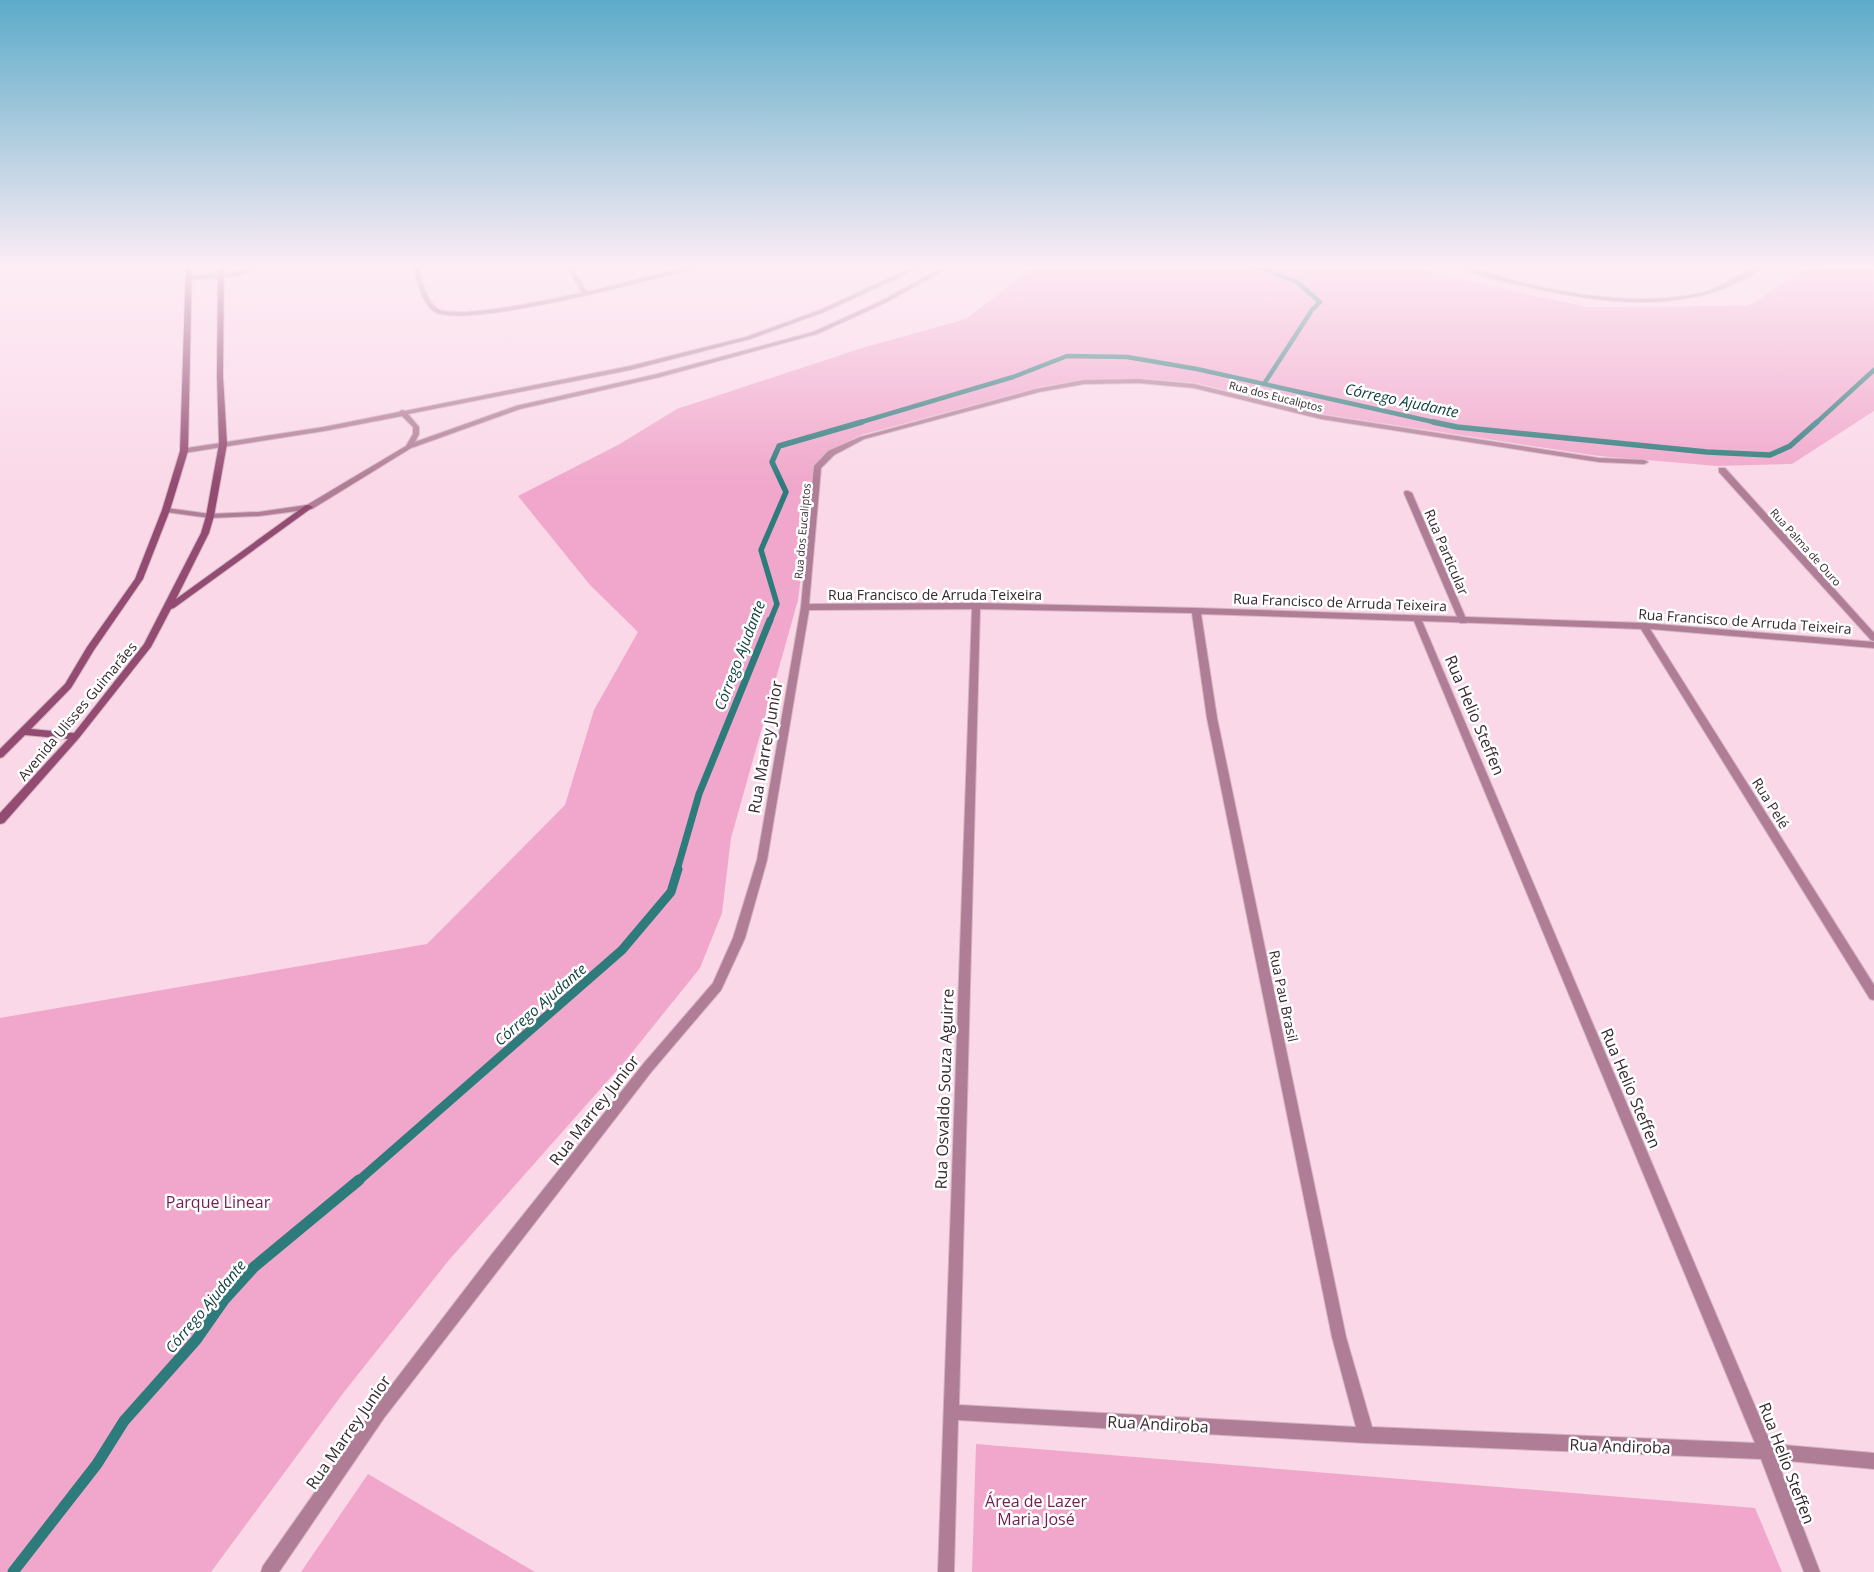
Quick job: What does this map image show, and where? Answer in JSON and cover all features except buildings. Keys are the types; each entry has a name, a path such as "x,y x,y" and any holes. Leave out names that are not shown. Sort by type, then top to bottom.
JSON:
{"street":[{"name":"Avenida Ulisses Guimarães","path":"0,756 68,686 90,649 139,579 166,510 184,451 188,337"},
{"name":"Avenida Ulisses Guimarães","path":"0,820 76,736 148,645 170,606 205,533 224,444 220,376 221,337"},
{"path":"184,451 324,429 630,368 750,337"},
{"path":"170,606 309,507 409,448 518,407 658,376 799,337"},
{"name":"Rua dos Eucaliptos","path":"805,607 817,468 831,452 862,438 1038,390 1066,385 1084,382 1139,380 1194,386 1321,417 1599,460 1644,462"},
{"path":"402,412 416,427 416,434 409,448"},
{"name":"Rua Palma de Ouro","path":"1722,470 1874,638"},
{"name":"Rua Particular","path":"1408,494 1462,621"},
{"path":"166,510 210,516 259,514 309,507"},
{"name":"Rua Francisco de Arruda Teixeira","path":"805,607 976,606 1196,611 1644,626 1874,645"},
{"name":"Rua Osvaldo Souza Aguirre","path":"946,1572 976,606"},
{"name":"Rua Marrey Junior","path":"269,1572 379,1413 485,1274 648,1067 717,986 739,938 762,860 805,607"},
{"name":"Rua Pau Brasil","path":"1196,611 1216,738 1339,1337 1366,1435"},
{"name":"Rua Helio Steffen","path":"1417,619 1766,1451 1812,1572"},
{"name":"Rua Pelé","path":"1644,626 1874,995"},
{"path":"24,732 76,736"},
{"name":"Rua Andiroba","path":"950,1412 1366,1435 1766,1451 1874,1461"}],"green space":[{"name":"Parque Linear","path":"900,337 1874,337 1874,411 1792,464 1717,466 1599,456 1322,414 1196,383 1141,378 1086,379 1040,387 861,435 830,450 815,466 798,600 731,838 722,913 700,968 626,1060 449,1260 344,1392 211,1572 0,1572 0,1018 427,944 565,805 594,710 638,632 590,585 518,496 618,445 677,409 862,348"},
{"name":"Área de Lazer Maria José","path":"976,1444 1755,1508 1782,1572 972,1572"},
{"path":"368,1474 535,1572 301,1572"}],"waterway":[{"path":"1264,384 1294,337"},
{"name":"Córrego Ajudante","path":"858,423 1013,377 1067,356 1127,357 1197,369 1438,423"},
{"name":"Córrego Ajudante","path":"1816,423 1874,370"},
{"name":"Córrego Ajudante","path":"770,621 777,604 761,550 786,492 772,462 779,446 862,422"},
{"name":"Córrego Ajudante","path":"1433,422 1457,427 1707,452 1770,455 1790,446 1817,422"},
{"name":"Córrego Ajudante","path":"677,870 699,794 770,620"},
{"name":"Córrego Ajudante","path":"357,1182 622,950 671,892 678,869"},
{"name":"Córrego Ajudante","path":"13,1572 97,1464 124,1421 196,1340 224,1300 254,1267 359,1180"}]}
